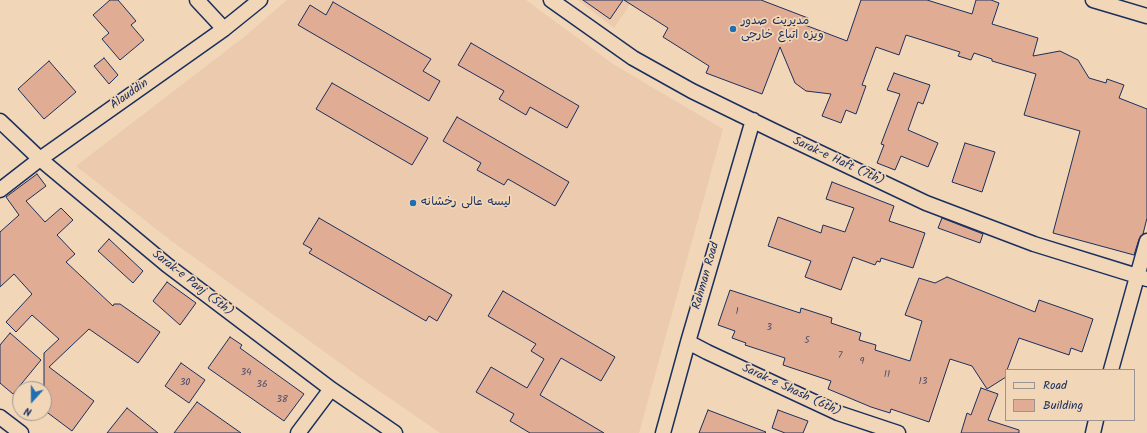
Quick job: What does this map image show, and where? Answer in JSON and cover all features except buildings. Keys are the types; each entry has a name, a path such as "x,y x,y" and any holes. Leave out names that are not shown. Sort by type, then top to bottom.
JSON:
{"street":[{"path":"197,0 224,28"},
{"name":"Alauddin","path":"0,190 40,159 224,28 260,0"},
{"name":"Sarak-e Haft (7th)","path":"551,0 632,58 692,91 926,203 1034,244 1142,278"},
{"path":"1093,0 1147,16"},
{"name":"Rahman Road","path":"664,433 688,342 753,120"},
{"name":"Sarak-e Panj (5th)","path":"0,121 40,159 167,265 331,389 396,433"},
{"path":"1111,369 1142,278 1147,241"},
{"name":"Sarak-e Shash (6th)","path":"688,342 838,413 898,433"},
{"path":"298,433 331,389"},
{"path":"0,417 21,433"},
{"path":"1093,433 1096,421"}],"shaded area":[{"name":"لیسه عالی رخشانه","path":"287,0 526,0 613,64 723,129 639,433 440,433 369,384 170,240 76,166 244,37"},
{"path":"578,0 633,0 614,28"}],"place":[{"name":"مدیریت صدور ویزه اتباع خارجی","path":"733,29"},
{"name":"لیسه عالی رخشانه","path":"413,203"}]}
